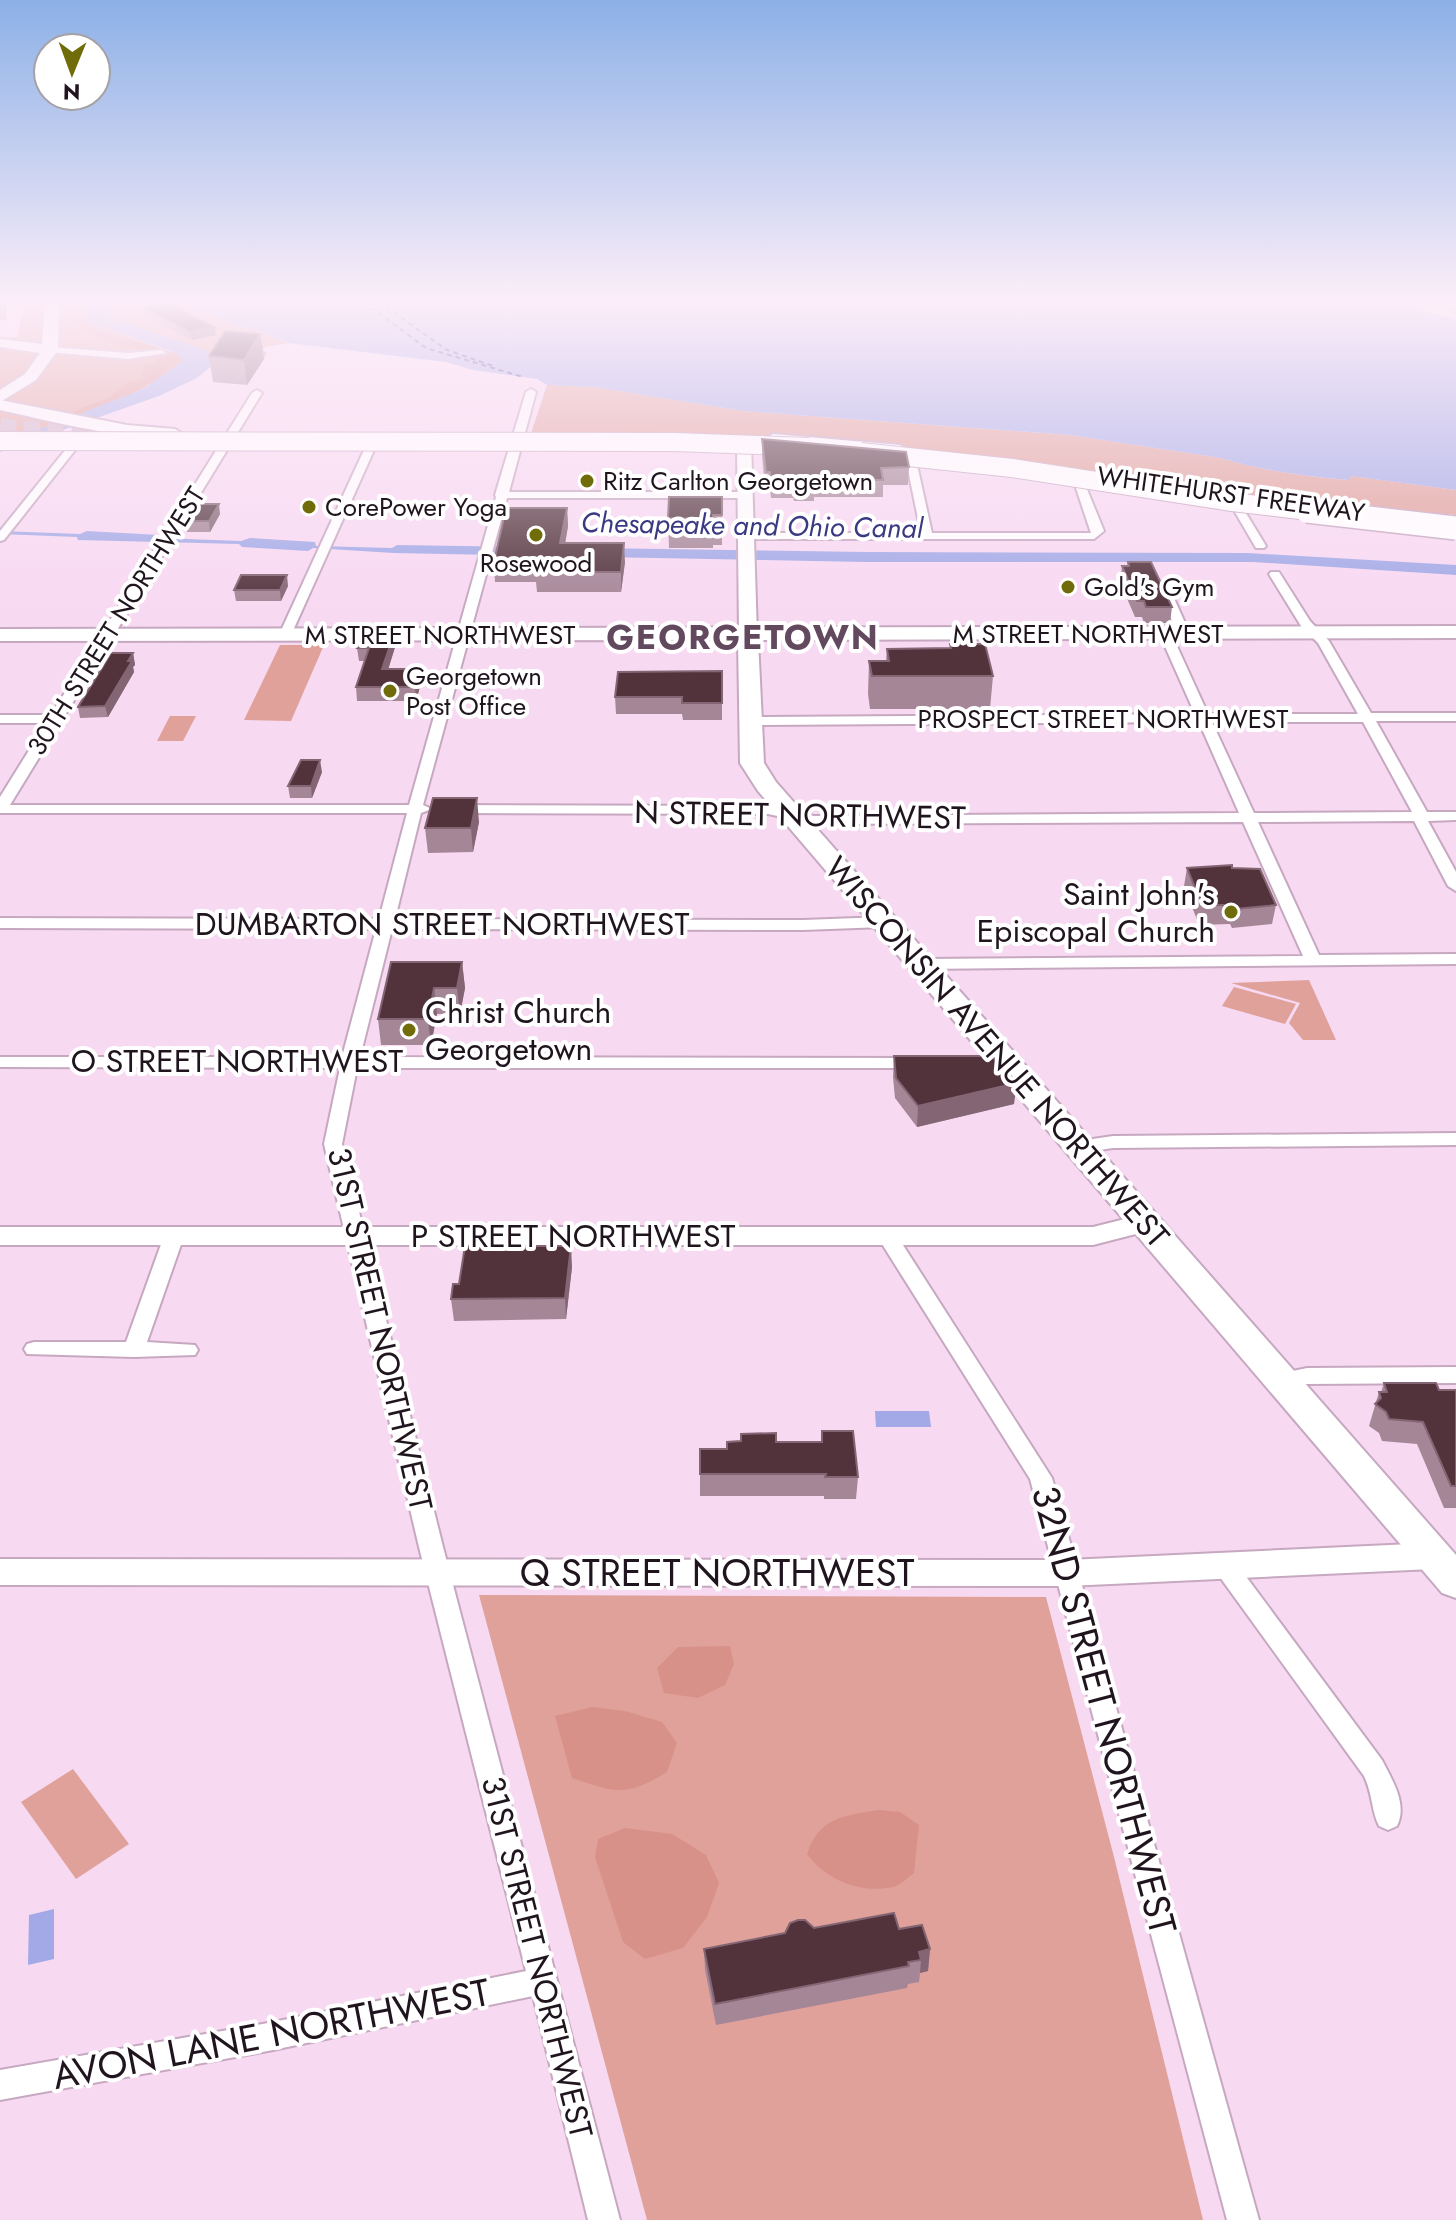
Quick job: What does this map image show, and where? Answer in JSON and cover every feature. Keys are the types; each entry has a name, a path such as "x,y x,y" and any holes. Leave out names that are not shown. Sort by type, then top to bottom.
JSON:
{"highway":[{"path":"32,406 127,431"},
{"name":"WHITEHURST FREEWAY","path":"4,434 127,431 199,435 787,441 1022,464 1241,498 1456,524"},
{"name":"WHITEHURST FREEWAY","path":"4,434 797,446 1002,467 1244,504 1456,524"},
{"path":"0,455 88,446 261,440"}],"main road":[{"path":"4,434 744,441"},
{"name":"WISCONSIN AVENUE NORTHWEST","path":"744,441 750,721 755,769 790,814 921,964 990,1060 1079,1147 1444,1569"},
{"name":"M STREET NORTHWEST","path":"0,635 1456,632"},
{"name":"P STREET NORTHWEST","path":"0,1236 1093,1236 1145,1223"},
{"name":"Q STREET NORTHWEST","path":"0,1572 1068,1573 1225,1566 1444,1569"}],"street":[{"name":"30TH STREET NORTHWEST","path":"0,809 249,406"},
{"name":"31ST STREET NORTHWEST","path":"527,406 500,495 350,1061 332,1150 604,2220"},
{"path":"0,538 82,435"},
{"path":"285,635 374,439"},
{"path":"744,441 1008,465 1234,500 1456,524"},
{"path":"911,460 927,537"},
{"path":"746,550 927,537 1097,535 1079,482"},
{"path":"500,495 745,495"},
{"path":"1237,507 1260,546"},
{"path":"1156,574 1202,719 1313,960"},
{"path":"1275,574 1323,641 1368,718 1419,808 1422,825 1456,886"},
{"name":"PROSPECT STREET NORTHWEST","path":"750,721 1456,717"},
{"path":"0,719 56,719"},
{"name":"N STREET NORTHWEST","path":"0,809 768,810 814,820 1456,816"},
{"name":"DUMBARTON STREET NORTHWEST","path":"0,923 803,925 884,922"},
{"path":"921,964 1456,959"},
{"name":"O STREET NORTHWEST","path":"0,1062 938,1063"},
{"path":"1079,1147 1121,1142 1456,1139"},
{"path":"134,1350 174,1236"},
{"name":"32ND STREET NORTHWEST","path":"887,1236 1037,1468 1243,2220"},
{"path":"34,1349 188,1350"},
{"path":"1282,1380 1307,1376 1456,1375"},
{"path":"1225,1566 1373,1768 1386,1794 1388,1818"},
{"name":"AVON LANE NORTHWEST","path":"0,2085 268,2037 542,1981"}],"shaded area":[{"path":"0,406 101,406 0,445"},
{"path":"89,406 106,406 82,413 68,414"},
{"path":"540,406 710,406 743,411 1070,435 1221,458 1300,475 1348,480 1351,476 1456,490 1456,515 1237,494 1037,462 855,444 762,436 531,433"},
{"path":"280,645 324,645 291,721 244,720"},
{"path":"170,716 196,716 183,741 157,741"},
{"path":"1309,980 1336,1040 1303,1040 1289,1023 1300,1003 1231,983"},
{"path":"1234,987 1296,1004 1285,1024 1222,1006"},
{"path":"479,1595 1046,1597 1114,1857 1203,2220 647,2220"},
{"path":"730,1646 734,1664 725,1685 698,1698 664,1693 657,1668 678,1647"},
{"path":"592,1707 625,1711 662,1722 677,1743 667,1772 641,1786 621,1790 572,1778 555,1716"},
{"path":"73,1769 129,1844 76,1879 21,1802"},
{"path":"879,1810 900,1812 919,1825 914,1873 901,1883 881,1889 845,1883 824,1871 807,1854 812,1841 826,1825 844,1817"},
{"path":"625,1828 672,1834 706,1855 719,1883 707,1917 683,1948 645,1959 623,1942 595,1857 598,1839"}],"water":[{"path":"101,406 132,406 0,452 0,445"},
{"path":"709,406 1456,406 1456,490 1351,476 1349,480 1300,475 1221,458 1070,435 743,411"},
{"path":"0,531 80,534 87,531 241,541 250,538 315,542 316,546 392,548 397,545 866,552 1247,553 1456,565 1456,575 1253,562 866,562 394,553 313,548 308,551 242,547 239,544 78,540 77,537 0,534"},
{"path":"875,1411 929,1411 931,1427 876,1427"},
{"path":"54,1909 54,1959 28,1965 29,1915"}],"building":[{"path":"762,439 906,452 909,467 881,468 883,480 771,481 770,472 766,472"},
{"path":"669,497 722,497 722,515 713,515 713,519 668,518"},
{"path":"196,504 219,504 209,521 185,521"},
{"path":"506,508 567,508 560,543 624,543 621,572 536,572 538,562 494,562"},
{"path":"1128,562 1151,562 1172,607 1146,607 1144,601 1137,601 1122,566 1129,566"},
{"path":"241,575 287,575 280,590 234,590"},
{"path":"363,631 395,631 382,669 420,669 415,687 356,687 369,648 357,648"},
{"path":"950,644 985,644 993,676 872,676 869,661 889,661 887,649 951,648"},
{"path":"111,653 133,653 128,661 132,661 105,706 78,707"},
{"path":"722,671 722,703 682,703 682,697 615,697 618,672"},
{"path":"301,760 320,760 311,786 288,786"},
{"path":"433,798 477,798 471,828 425,828"},
{"path":"1232,865 1232,868 1260,869 1276,905 1235,909 1234,905 1202,905 1187,868"},
{"path":"391,962 462,962 457,988 434,988 428,1019 378,1019"},
{"path":"894,1056 992,1056 1017,1083 918,1106 896,1078"},
{"path":"465,1246 571,1246 565,1298 451,1299 453,1284 459,1284"},
{"path":"1384,1383 1436,1383 1439,1390 1456,1390 1456,1486 1451,1486 1423,1422 1389,1419 1386,1412 1375,1404 1381,1398 1379,1392 1387,1392"},
{"path":"822,1431 853,1431 858,1477 700,1474 700,1449 727,1449 727,1442 741,1441 741,1434 776,1433 776,1442 822,1442"},
{"path":"894,1913 899,1929 922,1925 930,1949 919,1952 921,1960 908,1962 909,1966 715,2004 704,1949 785,1933 790,1923 798,1920 805,1920 814,1928"}],"tunnel":[{"path":"0,425 17,429 133,433"}],"place":[{"name":"Ritz Carlton Georgetown","path":"587,481"},
{"name":"CorePower Yoga","path":"309,507"},
{"name":"Rosewood","path":"536,535"},
{"name":"Gold's Gym","path":"1068,587"},
{"name":"Georgetown Post Office","path":"390,691"},
{"name":"Saint John's Episcopal Church","path":"1231,912"},
{"name":"Christ Church Georgetown","path":"409,1030"}],"district":[{"name":"GEORGETOWN","path":"743,637"}],"water label":[{"name":"Chesapeake and Ohio Canal","path":"752,525"}]}
